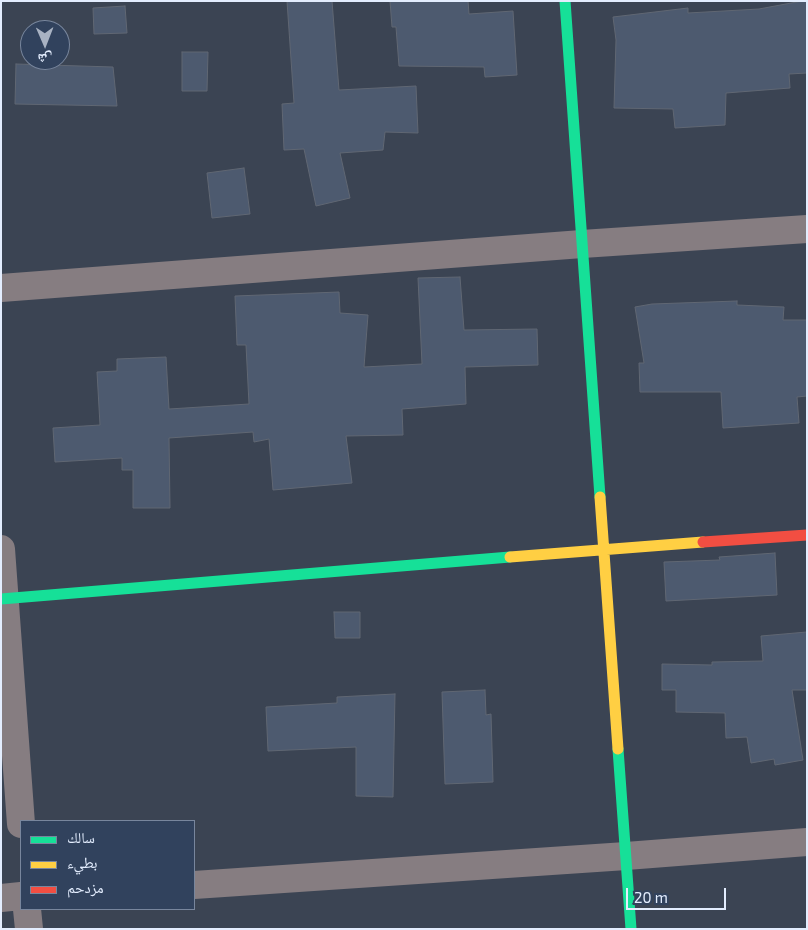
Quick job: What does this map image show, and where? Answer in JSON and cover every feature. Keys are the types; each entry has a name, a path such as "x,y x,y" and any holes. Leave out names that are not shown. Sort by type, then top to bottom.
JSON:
{"street":[{"path":"565,1 631,929"},
{"path":"1,288 807,229"},
{"path":"3,599 604,549 807,535"},
{"path":"1,549 3,599 21,820"},
{"path":"195,884 626,856 807,842"},
{"path":"1,898 20,896"},
{"path":"27,910 29,929"}],"building":[{"path":"287,1 332,1 339,90 416,86 418,133 385,132 383,150 340,153 350,198 316,206 304,149 284,150 282,104 294,103"},
{"path":"390,1 468,1 469,14 513,11 517,75 485,77 484,67 399,66 396,27 392,27"},
{"path":"807,1 807,73 789,74 790,88 726,93 725,125 675,128 673,109 614,108 616,40 613,17 688,8 688,13 759,9"},
{"path":"125,6 127,33 94,34 93,8"},
{"path":"182,52 208,52 207,91 182,91"},
{"path":"16,64 20,64 20,70 70,70 70,66 113,67 117,106 15,104"},
{"path":"244,168 250,214 212,218 207,173"},
{"path":"460,277 464,330 537,329 538,365 465,367 466,404 402,409 403,435 346,436 352,483 273,490 269,439 254,442 253,432 169,438 170,508 133,508 133,470 122,470 122,458 55,462 53,428 100,425 97,372 117,371 117,359 166,357 169,409 249,404 246,345 237,345 235,296 339,292 340,313 368,315 364,367 422,364 418,278"},
{"path":"737,301 737,305 784,307 783,320 807,320 807,396 797,397 799,423 723,428 721,392 640,392 639,363 644,363 635,307 652,304"},
{"path":"775,553 777,595 666,601 664,562 720,560 719,557"},
{"path":"334,612 360,612 360,638 335,638"},
{"path":"807,632 807,690 792,690 803,760 775,765 774,759 751,763 747,737 726,738 725,713 676,712 676,690 662,690 662,664 712,665 712,662 763,661 761,636"},
{"path":"485,690 486,715 491,714 493,782 445,784 442,692"},
{"path":"395,694 393,797 356,796 356,747 268,751 266,707 337,703 337,697"}],"traffic: fast":[{"path":"565,1 600,497"},
{"path":"1,599 510,557"},
{"path":"618,749 631,929"}],"traffic: slow":[{"path":"600,497 618,749"},
{"path":"510,557 703,542"}],"traffic: jam":[{"path":"703,542 807,535"}]}
